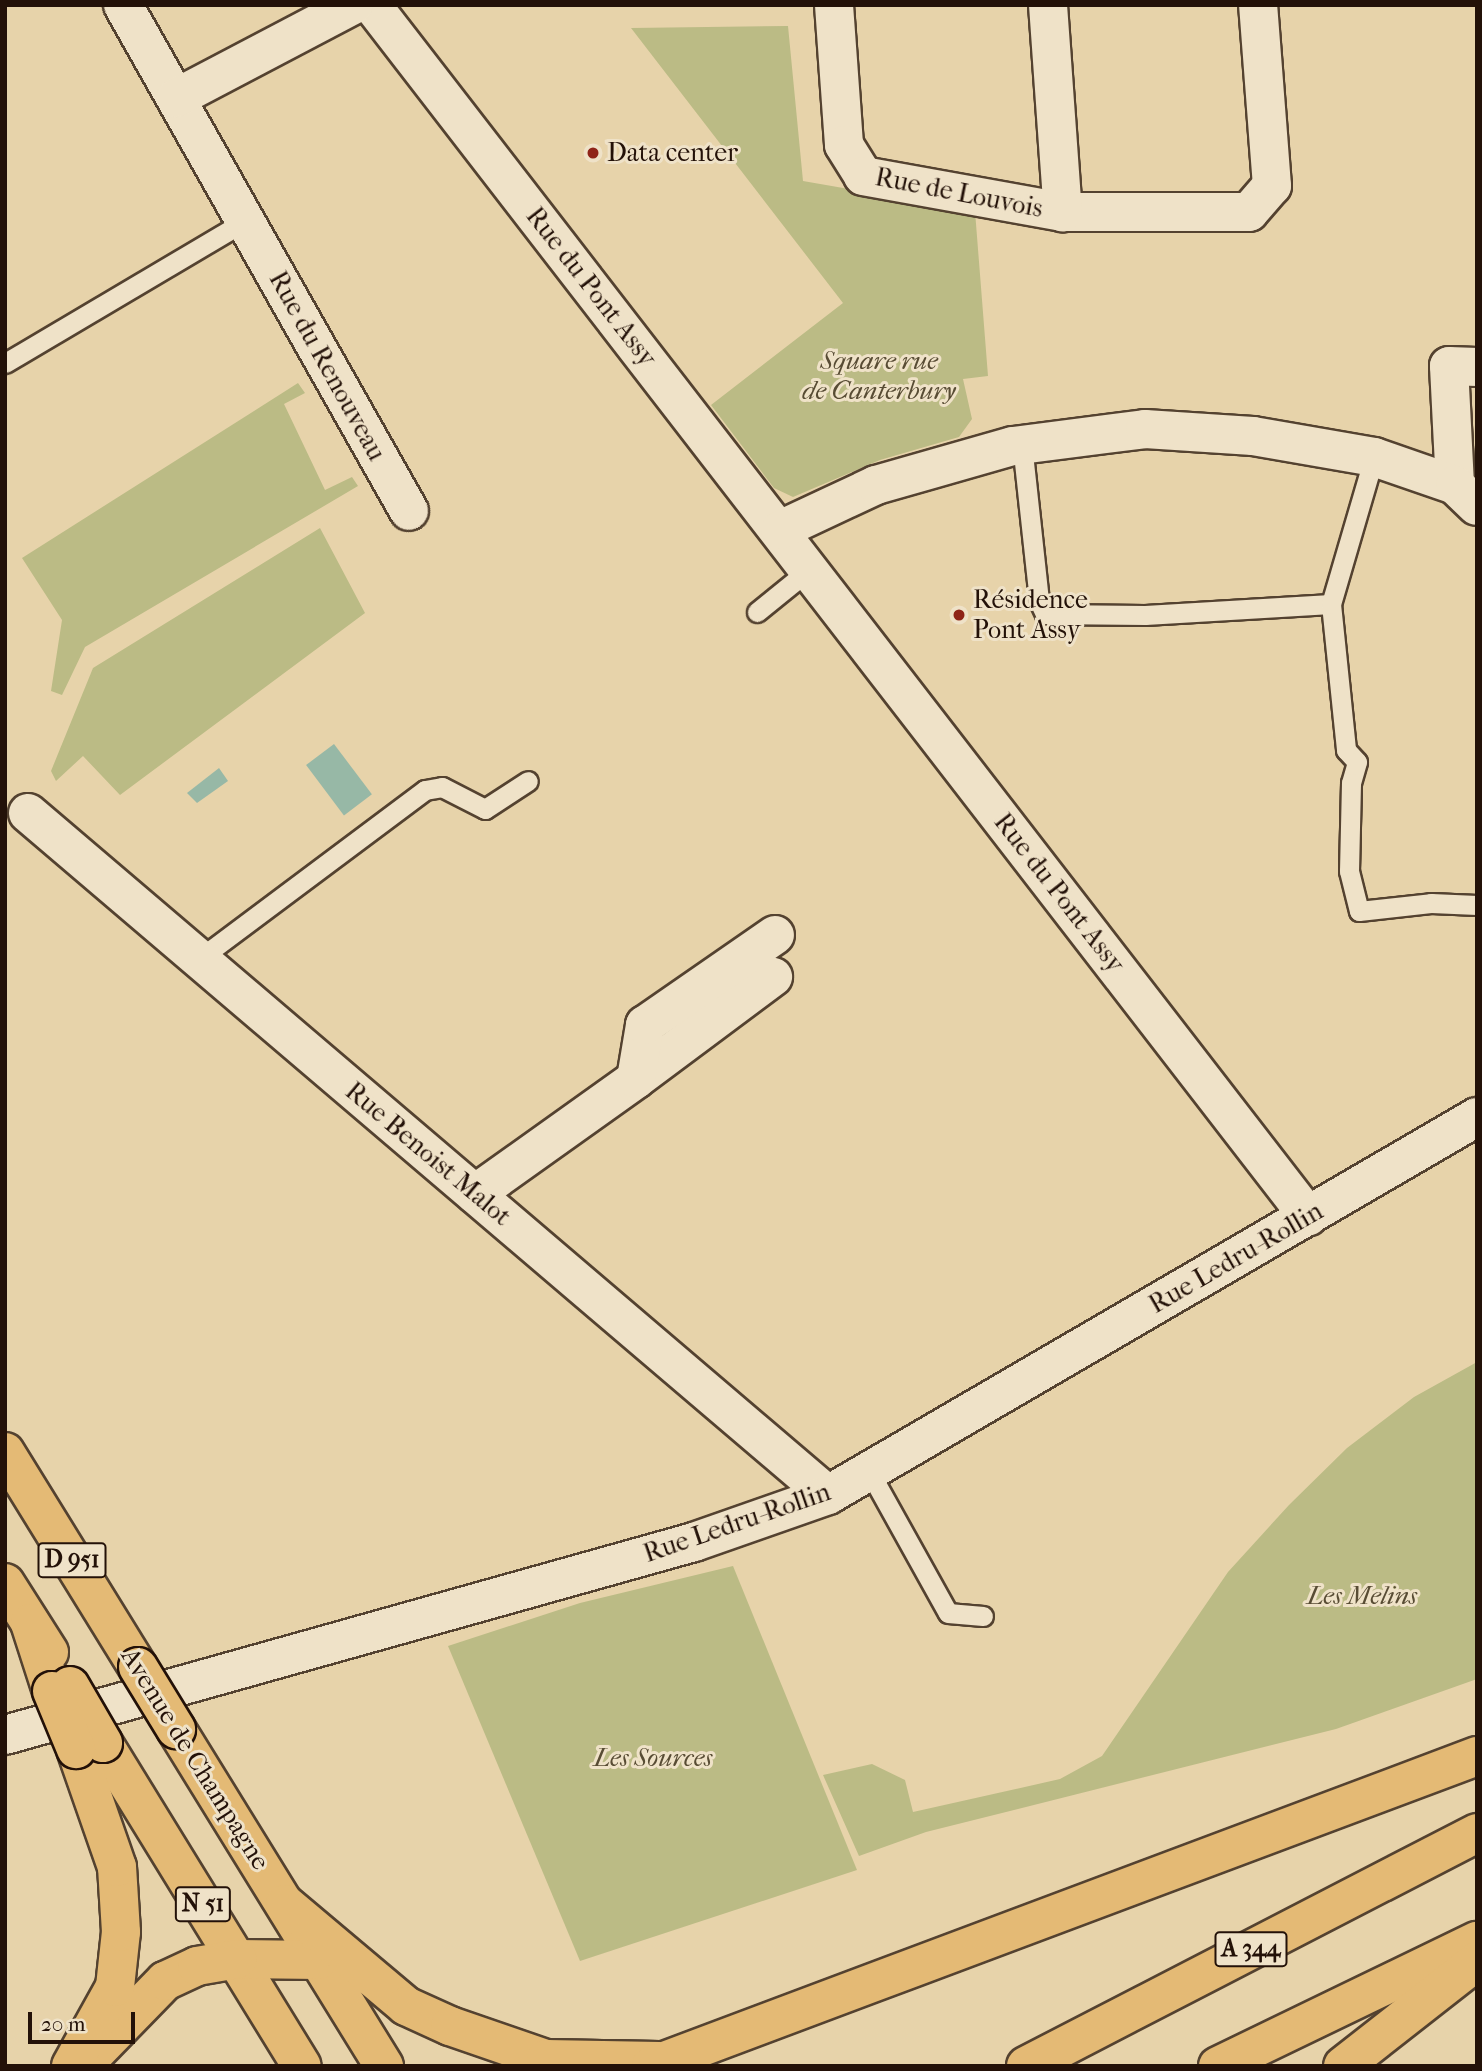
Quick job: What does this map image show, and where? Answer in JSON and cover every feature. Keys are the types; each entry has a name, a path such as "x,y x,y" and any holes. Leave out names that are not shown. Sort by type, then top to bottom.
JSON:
{"main road":[{"name":"Avenue de Champagne","path":"5,1452 384,2066"},
{"name":"D 951","path":"5,1583 30,1623 89,1746"},
{"name":"N 51","path":"89,1746 237,1959 302,2066"},
{"path":"71,2066 115,1987 121,1932 117,1867 89,1746"},
{"path":"285,1904 406,2006 460,2030 546,2059 655,2064 1477,1756"},
{"name":"A 344","path":"1026,2066 1477,1833"},
{"path":"1218,2066 1477,1941"},
{"path":"83,2066 165,1981 197,1966 237,1959 319,1960"},
{"path":"1343,2066 1477,1961"}],"street":[{"name":"Rue du Renouveau","path":"123,5 409,512"},
{"path":"176,98 353,5"},
{"name":"Rue du Pont Assy","path":"372,5 1308,1216"},
{"name":"Rue de Louvois","path":"834,5 844,145 863,176 1063,212 1249,212 1272,186 1258,5"},
{"name":"Rue de Louvois","path":"1048,5 1063,212"},
{"path":"1466,496 1449,366 1477,366"},
{"path":"780,530 876,485 1022,444 1145,429 1253,436 1374,457 1466,496"},
{"name":"Rue Benoist Malot","path":"28,813 828,1495"},
{"path":"636,1079 645,1025 775,935"},
{"path":"475,1194 773,977"},
{"name":"Rue Ledru-Rollin","path":"5,1735 694,1542 828,1495 1477,1117"}],"lane":[{"path":"5,363 245,221"},
{"path":"1022,444 1039,600 1045,614 1145,615 1331,604"},
{"path":"1374,457 1331,604 1346,750 1357,762 1351,783 1349,871 1359,911 1432,903 1477,905"},
{"path":"757,612 810,569"},
{"path":"199,959 425,790 442,788 485,809 528,781"},
{"path":"869,1471 948,1613 983,1616"}],"green space":[{"name":"Square rue de Canterbury","path":"788,26 803,181 975,211 988,376 963,379 972,419 959,437 880,460 793,497 774,488 711,405 843,303 631,28"},
{"path":"298,383 305,393 284,404 325,490 352,477 358,486 85,647 62,695 51,691 62,620 22,558"},
{"path":"320,528 365,613 120,795 83,756 56,781 51,771 93,668"},
{"name":"Les Melins","path":"1477,1362 1477,1679 1336,1729 926,1832 859,1856 823,1775 872,1764 905,1780 913,1812 1060,1779 1102,1756 1228,1572 1289,1505 1347,1448 1414,1397"},
{"name":"Les Sources","path":"733,1566 857,1870 580,1961 448,1646 580,1603"}],"shaded area":[{"path":"334,744 372,794 344,815 306,765"},
{"path":"219,768 228,781 197,803 187,793"}],"place":[{"name":"Data center","path":"593,153"},
{"name":"Résidence Pont Assy","path":"959,615"}]}
